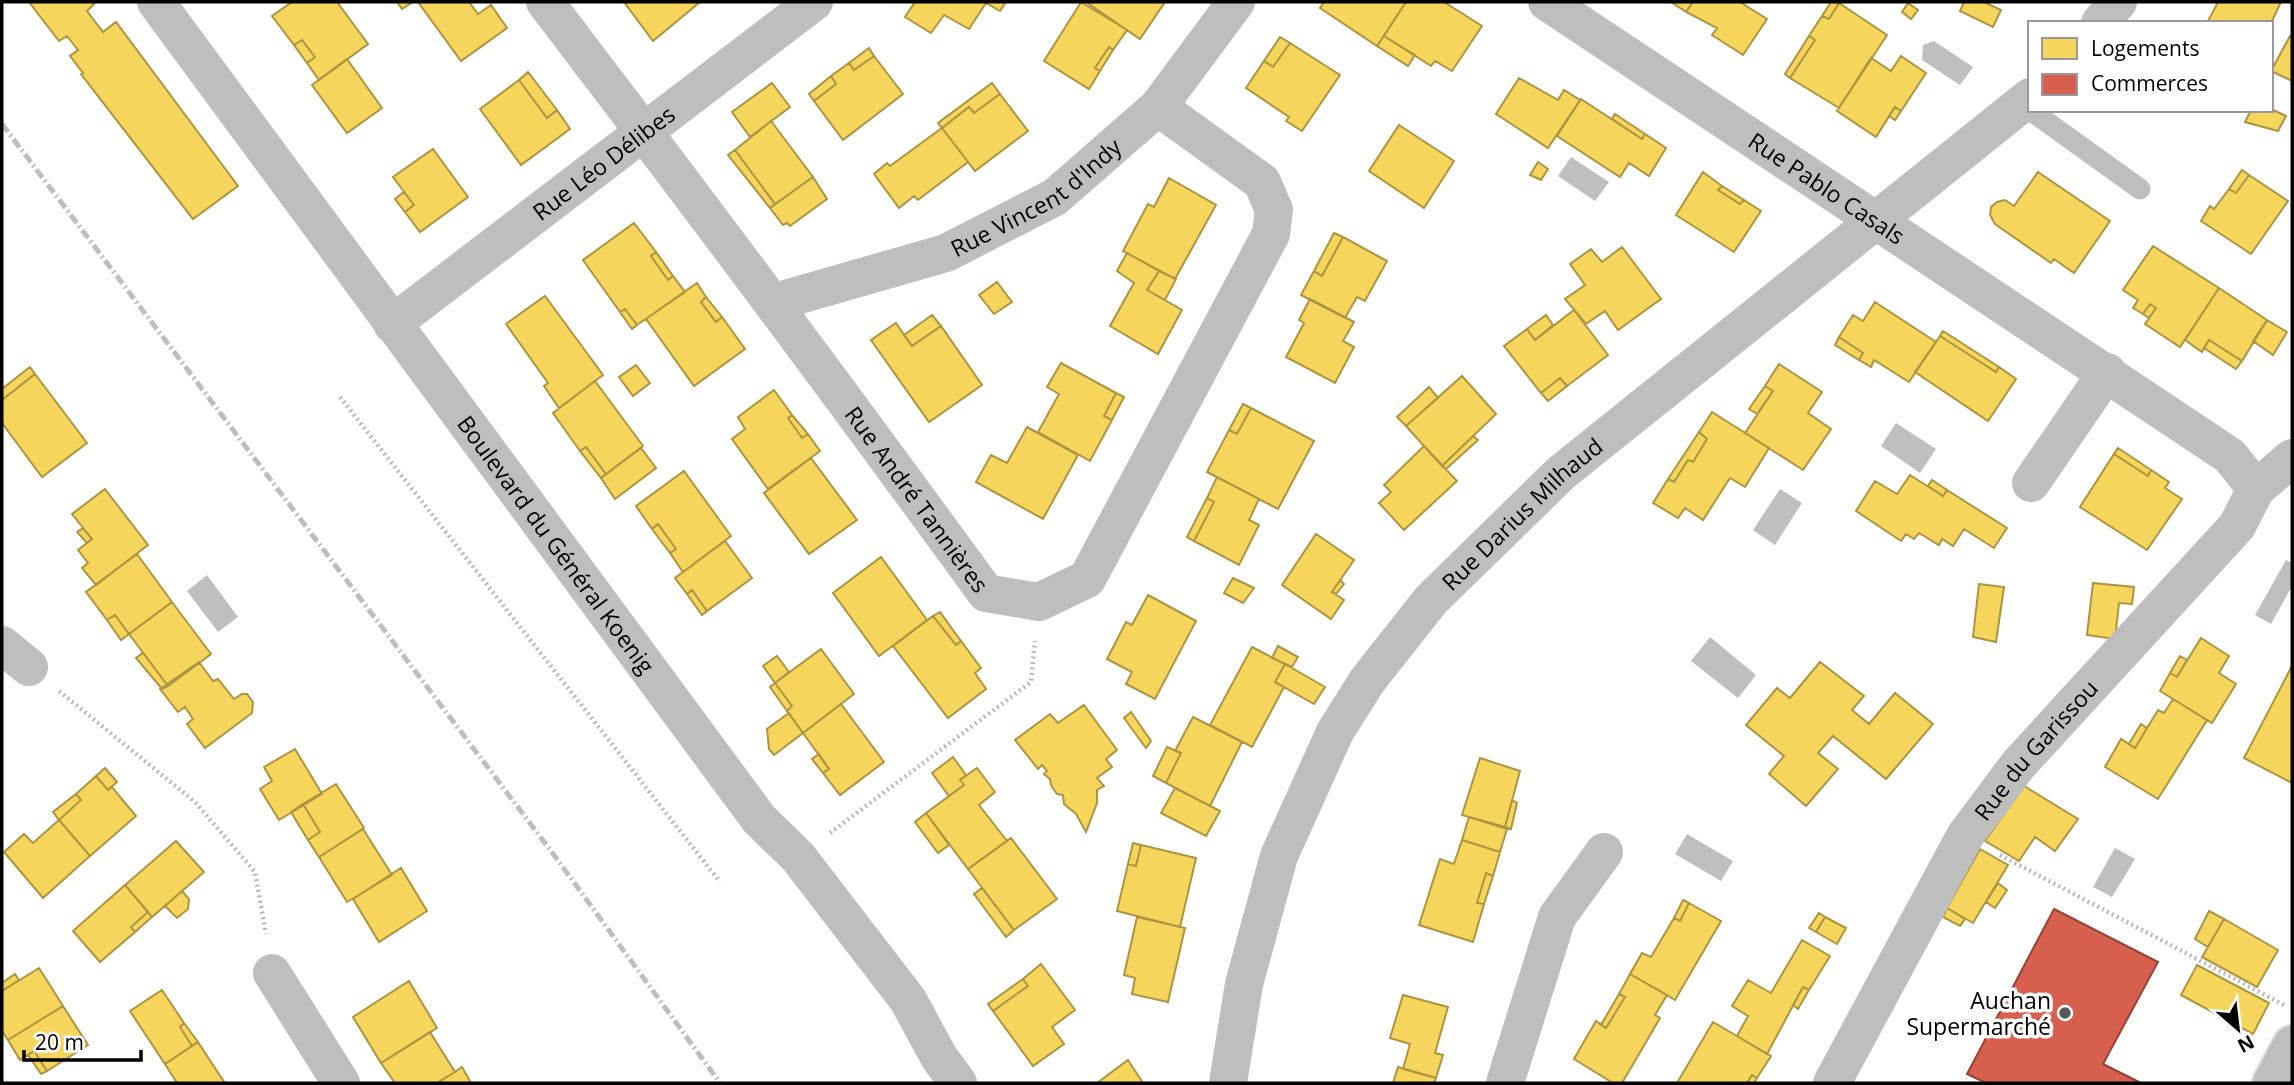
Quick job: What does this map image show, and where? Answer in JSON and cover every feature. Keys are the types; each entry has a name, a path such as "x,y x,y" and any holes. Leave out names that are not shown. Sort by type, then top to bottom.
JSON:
{"street":[{"name":"Boulevard du Général Koenig","path":"156,2 759,819 798,857 908,1000 939,1058 958,1083"},
{"name":"Rue André Tannières","path":"545,2 641,131 775,302 986,593 1039,602"},
{"name":"Rue Léo Délibes","path":"392,324 641,131 814,2"},
{"name":"Rue Vincent d'Indy","path":"775,302 958,247 1055,197 1158,107 1236,2"},
{"name":"Rue Pablo Casals","path":"1547,2 2230,456 2256,489"},
{"path":"2103,21 2118,2"},
{"name":"Rue Darius Milhaud","path":"1228,1083 1244,984 1279,856 1335,732 1367,681 1431,600 1561,473 2028,105"},
{"path":"1039,602 1087,579 1271,234 1274,210 1262,182 1158,107"},
{"path":"2031,483 2107,372"},
{"name":"Rue du Garissou","path":"1832,1083 1965,836 2018,765 2237,526 2256,489 2292,458"},
{"path":"1505,1083 1557,917 1604,852"},
{"path":"272,973 341,1083"},
{"path":"2272,1083 2292,1045"}],"lane":[{"path":"2037,112 2140,189"}],"path":[{"path":"340,397 720,882"},
{"path":"798,857 1031,682 1039,602"},
{"path":"15,656 195,802 255,872 272,973"},
{"path":"1965,836 2292,1009"}],"shaded area":[{"path":"1934,41 1973,67 1960,85 1922,60 1923,45"},
{"path":"1571,157 1609,182 1595,201 1558,176"},
{"path":"1896,423 1936,449 1920,473 1881,446"},
{"path":"1780,489 1802,503 1775,545 1753,530"},
{"path":"2286,560 2292,563 2292,586 2271,624 2255,615"},
{"path":"207,575 238,617 218,632 187,591"},
{"path":"1710,637 1756,675 1738,698 1691,661"},
{"path":"1687,834 1733,861 1721,881 1675,854"},
{"path":"2115,848 2135,859 2112,897 2093,887"}],"building: Logements":[{"path":"29,2 96,2 87,11 103,32 116,22 238,186 193,219 81,74 83,73 70,56 78,50 67,36 59,41"},
{"path":"292,2 337,2 368,44 319,80 307,63 315,57 302,40 294,45 272,16"},
{"path":"397,2 413,2 402,9"},
{"path":"418,2 469,2 478,14 491,5 507,28 461,61"},
{"path":"624,2 700,2 653,41"},
{"path":"915,2 1006,2 1000,11 986,3 969,29 944,15 931,33 905,17"},
{"path":"1081,2 1127,30 1113,50 1109,47 1095,68 1100,71 1089,89 1044,61"},
{"path":"1086,2 1165,2 1140,39"},
{"path":"1324,2 1406,2 1377,46 1320,8"},
{"path":"1406,2 1444,2 1482,26 1452,71 1435,61 1431,66 1384,36"},
{"path":"1671,2 1693,2 1686,12"},
{"path":"1693,2 1740,2 1767,19 1743,55 1712,35 1717,28 1686,12"},
{"path":"1831,2 1839,3 1829,19 1822,16"},
{"path":"1964,2 1984,2 2001,10 1993,27 1960,11"},
{"path":"2218,2 2281,2 2272,21 2208,21"},
{"path":"1839,3 1887,35 1839,108 1790,78 1815,40 1809,36 1822,16 1829,19"},
{"path":"1908,3 1918,10 1911,19 1902,12"},
{"path":"1384,36 1415,55 1408,66 1377,46"},
{"path":"1809,36 1815,40 1790,78 1785,74"},
{"path":"2290,36 2292,37 2292,81 2273,72"},
{"path":"1280,37 1290,43 1273,67 1264,61"},
{"path":"302,40 315,57 307,63 294,45"},
{"path":"1290,43 1340,75 1302,131 1286,121 1289,117 1246,88 1264,61 1273,67"},
{"path":"1109,47 1113,50 1100,71 1095,68"},
{"path":"869,48 874,56 854,70 849,63"},
{"path":"874,56 903,94 843,140 814,101 836,84 831,76 849,63 854,70"},
{"path":"1901,56 1926,73 1901,111 1895,107 1876,137 1837,111 1871,58 1891,71"},
{"path":"347,59 382,108 347,133 312,85"},
{"path":"528,72 557,110 547,118 519,80"},
{"path":"831,76 836,84 814,101 809,94"},
{"path":"1519,78 1558,100 1564,90 1580,100 1548,148 1496,114"},
{"path":"519,80 547,118 557,110 570,129 521,165 480,109"},
{"path":"772,83 790,107 750,137 732,112"},
{"path":"992,83 1000,94 974,113 969,107 942,128 938,123"},
{"path":"1000,94 1028,131 975,171 942,128 969,107 974,113"},
{"path":"1581,99 1642,139 1645,134 1666,148 1649,176 1629,163 1620,177 1557,136"},
{"path":"1895,107 1901,111 1895,120 1889,116"},
{"path":"2273,110 2286,116 2278,131 2245,122 2250,112"},
{"path":"1615,114 1645,134 1642,139 1612,119"},
{"path":"771,121 813,177 775,204 735,150"},
{"path":"1399,125 1454,161 1424,208 1369,171"},
{"path":"942,128 968,162 918,200 914,196 899,208 874,174 887,163 890,166"},
{"path":"433,149 468,197 420,232 405,212 414,205 393,177"},
{"path":"735,150 775,204 770,208 728,155"},
{"path":"1538,162 1548,169 1541,180 1530,175"},
{"path":"2242,170 2249,175 2236,193 2229,189"},
{"path":"1703,172 1722,186 1718,190 1740,204 1744,200 1761,211 1734,252 1676,215"},
{"path":"2038,172 2110,221 2074,273 2054,259 2051,263 1995,224 1990,215 1991,207 1997,202 2005,200 2014,206"},
{"path":"2249,175 2288,201 2251,254 2201,221 2210,206 2214,209 2229,189 2236,193"},
{"path":"813,177 827,199 790,226 787,223 783,225 770,208"},
{"path":"1169,178 1216,205 1175,279 1123,251 1148,204 1154,207"},
{"path":"1722,186 1744,200 1740,204 1718,190"},
{"path":"404,192 414,205 405,212 395,199"},
{"path":"634,223 656,252 651,256 668,280 673,276 685,292 637,325 625,309 620,312 583,260"},
{"path":"1334,233 1343,237 1322,276 1314,271"},
{"path":"1343,237 1387,261 1365,301 1357,297 1345,318 1301,295 1314,271 1322,276"},
{"path":"2153,246 2219,288 2180,347 2145,324 2156,308 2150,304 2143,314 2133,308 2138,300 2123,290"},
{"path":"1622,247 1661,299 1618,330 1605,311 1586,324 1565,299 1585,285 1570,264 1591,249 1602,262"},
{"path":"656,252 673,276 668,280 651,256"},
{"path":"1127,253 1159,271 1147,290 1182,310 1158,354 1110,326 1134,283 1117,271"},
{"path":"1159,271 1176,279 1165,300 1147,290"},
{"path":"997,282 1012,302 994,314 979,295"},
{"path":"697,283 706,297 701,302 716,322 722,317 745,349 694,386 646,319"},
{"path":"2219,288 2267,320 2242,361 2209,340 2202,352 2185,340"},
{"path":"545,296 603,375 559,408 544,386 548,383 506,324"},
{"path":"706,297 722,317 716,322 701,302"},
{"path":"1310,299 1354,322 1343,341 1354,347 1335,383 1286,357 1304,323 1299,320"},
{"path":"1875,302 1936,342 1909,382 1874,360 1871,367 1859,360 1863,353 1839,337 1853,315 1863,321"},
{"path":"2150,304 2156,308 2149,318 2143,314"},
{"path":"625,309 637,325 632,329 620,312"},
{"path":"1574,310 1608,355 1567,386 1560,378 1541,393 1504,346 1527,329 1535,340"},
{"path":"932,315 941,326 912,346 904,335"},
{"path":"1546,315 1553,325 1535,340 1527,329"},
{"path":"2267,320 2287,332 2273,355 2253,341"},
{"path":"896,323 912,346 941,326 982,385 929,422 871,340"},
{"path":"1943,331 1999,367 1996,372 1940,336"},
{"path":"1940,336 1996,372 1999,367 2016,379 1988,421 1915,372"},
{"path":"1839,337 1863,353 1859,360 1835,345"},
{"path":"2209,340 2242,361 2236,369 2204,348"},
{"path":"1061,363 1116,393 1104,416 1112,420 1090,461 1038,432 1059,394 1047,387"},
{"path":"1779,364 1822,392 1808,413 1831,429 1803,470 1745,433 1773,391 1765,386"},
{"path":"636,365 650,383 633,396 619,377"},
{"path":"30,367 35,374 2,400 2,389"},
{"path":"35,374 87,443 42,477 2,423 2,400"},
{"path":"1462,376 1496,414 1442,466 1406,426"},
{"path":"1560,378 1567,386 1548,401 1541,393"},
{"path":"595,381 643,446 606,474 586,447 580,451 553,413"},
{"path":"1765,386 1773,391 1757,414 1749,409"},
{"path":"1429,387 1438,398 1406,426 1397,417"},
{"path":"774,390 792,415 788,418 802,438 808,434 820,451 768,489 732,439 745,429 738,417"},
{"path":"1116,393 1124,397 1112,420 1104,416"},
{"path":"1243,404 1251,408 1237,434 1229,430"},
{"path":"1251,408 1314,441 1278,509 1207,472 1229,430 1237,434"},
{"path":"1712,412 1769,448 1745,487 1730,478 1703,520 1685,508 1678,518 1653,503 1668,479 1674,482 1688,460 1693,462 1707,439 1699,432"},
{"path":"792,415 808,434 802,438 788,418"},
{"path":"1027,427 1078,455 1043,519 976,482 991,455 1007,463"},
{"path":"1699,432 1707,439 1693,462 1688,460 1674,482 1668,479"},
{"path":"1473,436 1478,440 1446,469 1442,466"},
{"path":"1424,446 1457,481 1404,530 1379,503 1391,492 1384,485"},
{"path":"586,447 606,474 601,478 580,451"},
{"path":"641,448 656,468 615,499 601,478"},
{"path":"2118,448 2151,470 2148,476 2114,454"},
{"path":"2114,454 2148,476 2151,470 2169,482 2165,488 2182,499 2147,550 2080,507"},
{"path":"811,458 857,520 809,554 764,493"},
{"path":"684,471 731,536 683,572 670,553 676,549 658,524 652,529 636,506"},
{"path":"1910,475 1943,496 1947,490 2007,528 1994,548 1964,529 1953,546 1942,539 1939,545 1919,533 1914,539 1906,534 1901,541 1856,511 1875,481 1897,494"},
{"path":"1217,477 1259,499 1249,520 1259,525 1239,565 1194,541 1214,502 1207,498"},
{"path":"1932,480 1947,490 1943,496 1928,486"},
{"path":"105,489 148,545 96,585 82,568 88,563 78,550 92,539 72,514"},
{"path":"1207,498 1214,502 1194,541 1187,537"},
{"path":"658,524 676,549 670,553 652,529"},
{"path":"83,528 92,539 87,543 77,532"},
{"path":"1316,534 1354,560 1332,592 1344,600 1331,619 1282,585"},
{"path":"725,541 752,578 707,611 692,590 687,594 675,578"},
{"path":"137,554 172,602 129,634 115,615 107,620 86,592"},
{"path":"881,557 927,620 879,656 833,593"},
{"path":"1233,578 1254,588 1243,603 1224,593"},
{"path":"1340,580 1344,584 1336,594 1332,592"},
{"path":"2093,583 2134,587 2132,604 2119,603 2115,639 2087,635"},
{"path":"1979,584 2004,587 1996,642 1973,637"},
{"path":"692,590 707,611 702,615 687,594"},
{"path":"1148,595 1196,621 1155,699 1126,684 1132,672 1107,659 1126,622 1132,625"},
{"path":"172,602 211,654 168,686 129,634"},
{"path":"940,612 961,641 956,645 933,616"},
{"path":"115,615 129,634 121,640 107,620"},
{"path":"933,616 956,645 961,641 981,668 975,673 986,689 948,718 893,646"},
{"path":"2201,638 2229,656 2219,673 2236,684 2212,723 2160,691 2170,673 2177,677"},
{"path":"1278,646 1298,657 1292,667 1272,658"},
{"path":"1252,647 1285,664 1275,682 1284,687 1252,747 1210,725"},
{"path":"821,649 854,694 803,733 787,711 792,706 775,683"},
{"path":"143,653 168,686 162,689 136,658"},
{"path":"777,656 789,672 775,683 763,666"},
{"path":"2180,656 2187,660 2177,677 2170,673"},
{"path":"199,662 213,681 218,679 234,699 247,694 253,702 252,713 205,748 187,724 193,719 185,707 178,712 160,689"},
{"path":"1820,662 1864,696 1852,710 1869,724 1895,693 1933,724 1886,779 1833,736 1818,753 1838,769 1806,806 1769,774 1784,756 1746,725 1777,688 1790,698"},
{"path":"1285,664 1325,687 1314,704 1275,682"},
{"path":"2292,666 2292,783 2244,758"},
{"path":"775,683 792,706 787,711 770,687"},
{"path":"2173,699 2207,720 2158,799 2105,767 2121,739 2135,748 2158,710 2164,713"},
{"path":"841,704 884,762 840,795 823,773 829,769 803,733"},
{"path":"1084,705 1117,750 1106,759 1112,767 1097,778 1104,786 1097,790 1097,803 1086,832 1076,814 1064,804 1063,795 1057,794 1051,785 1050,779 1044,774 1047,771 1042,765 1038,769 1015,740 1050,714 1058,723"},
{"path":"1131,712 1151,741 1146,748 1124,718"},
{"path":"789,713 803,733 774,755 769,749 767,729"},
{"path":"1193,717 1242,742 1210,806 1166,783 1181,753 1175,751"},
{"path":"2141,724 2147,728 2135,748 2129,744"},
{"path":"1167,747 1181,753 1166,783 1153,776"},
{"path":"295,749 322,794 279,820 260,789 272,781 264,767"},
{"path":"819,754 829,769 823,773 812,759"},
{"path":"953,757 966,775 960,780 964,785 949,796 932,773"},
{"path":"1480,758 1520,771 1505,827 1462,815"},
{"path":"105,768 117,782 108,790 96,776"},
{"path":"977,768 995,792 979,805 1007,841 968,869 926,813 964,785 960,780"},
{"path":"96,776 108,790 112,787 136,816 90,856 59,820 81,800 76,794"},
{"path":"336,784 364,828 319,857 308,840 320,832 303,804"},
{"path":"2024,786 2078,819 2055,851 2035,837 2019,861 1985,841"},
{"path":"1175,788 1220,811 1206,836 1161,813"},
{"path":"76,794 81,800 59,820 53,812"},
{"path":"1512,800 1517,803 1511,829 1505,827"},
{"path":"303,804 320,832 308,840 291,812"},
{"path":"926,813 949,845 938,853 915,822"},
{"path":"1469,817 1507,829 1500,852 1462,840"},
{"path":"59,820 90,856 43,898 4,852 24,834 33,843"},
{"path":"363,829 392,875 347,902 319,857"},
{"path":"1011,838 1057,899 1014,930 968,869"},
{"path":"1462,840 1500,852 1493,876 1486,873 1477,903 1484,904 1473,942 1419,925 1440,859 1454,864"},
{"path":"176,841 204,872 152,917 125,885"},
{"path":"1133,843 1141,845 1136,866 1128,864"},
{"path":"1141,845 1196,858 1180,927 1117,911 1128,864 1136,866"},
{"path":"1980,849 2008,865 1973,923 1947,908"},
{"path":"401,868 427,911 379,942 353,899"},
{"path":"1486,873 1493,876 1484,904 1477,903"},
{"path":"1998,883 2007,890 1995,908 1986,902"},
{"path":"125,885 148,912 131,927 135,932 100,962 73,931"},
{"path":"982,888 1014,930 1006,937 974,894"},
{"path":"182,891 189,899 188,909 177,918 165,906"},
{"path":"1683,900 1689,903 1680,921 1674,918"},
{"path":"1689,903 1721,921 1675,1000 1630,974 1642,953 1651,957 1674,918 1680,921"},
{"path":"1947,908 1965,919 1960,926 1943,917"},
{"path":"2209,911 2224,919 2208,947 2195,939"},
{"path":"148,912 152,917 135,932 131,927"},
{"path":"1819,913 1825,917 1816,932 1809,928"},
{"path":"1137,917 1185,928 1168,1002 1132,994 1135,978 1124,975"},
{"path":"1825,917 1846,928 1837,944 1816,932"},
{"path":"2224,919 2278,950 2257,987 2202,957"},
{"path":"1802,940 1830,956 1809,990 1803,987 1767,1054 1737,1036 1748,1016 1732,1006 1748,980 1771,993"},
{"path":"1041,964 1075,1010 1052,1027 1064,1044 1033,1066 993,1011 1028,986 1023,979"},
{"path":"2197,965 2269,1003 2253,1034 2181,995"},
{"path":"39,968 63,1006 8,1040 2,1031 2,991"},
{"path":"15,974 19,980 2,991 2,983"},
{"path":"1630,974 1667,995 1655,1015 1660,1018 1622,1083 1613,1083 1574,1059 1596,1021 1606,1028 1625,997 1619,994"},
{"path":"1023,979 1028,986 993,1011 988,1004"},
{"path":"409,981 437,1028 381,1063 353,1017"},
{"path":"1803,987 1809,990 1798,1009 1793,1005"},
{"path":"162,990 184,1023 180,1027 192,1046 165,1064 130,1011"},
{"path":"1619,994 1625,997 1606,1028 1601,1025"},
{"path":"1403,995 1448,1007 1435,1053 1443,1055 1436,1078 1403,1069 1410,1044 1390,1038"},
{"path":"63,1006 88,1045 47,1071 34,1051 20,1060 8,1040"},
{"path":"1713,1022 1771,1056 1757,1078 1752,1075 1747,1083 1677,1083"},
{"path":"184,1023 198,1042 192,1046 180,1027"},
{"path":"430,1032 455,1072 437,1083 395,1083 381,1063"},
{"path":"198,1042 225,1083 177,1083 165,1064"},
{"path":"34,1051 47,1071 41,1074 28,1055"},
{"path":"1128,1060 1143,1083 1097,1083"},
{"path":"462,1067 471,1083 437,1083 455,1072"},
{"path":"1398,1067 1436,1078 1434,1083 1393,1083"},
{"path":"1752,1075 1757,1078 1754,1083 1747,1083"}],"building: Commerces":[{"name":"Auchan Supermarché","path":"2054,909 2158,962 2103,1064 2141,1083 1986,1083 1967,1074"}],"railway":[{"path":"2,124 554,855 720,1083"}],"place":[{"name":"Auchan Supermarché","path":"2065,1013"}]}
